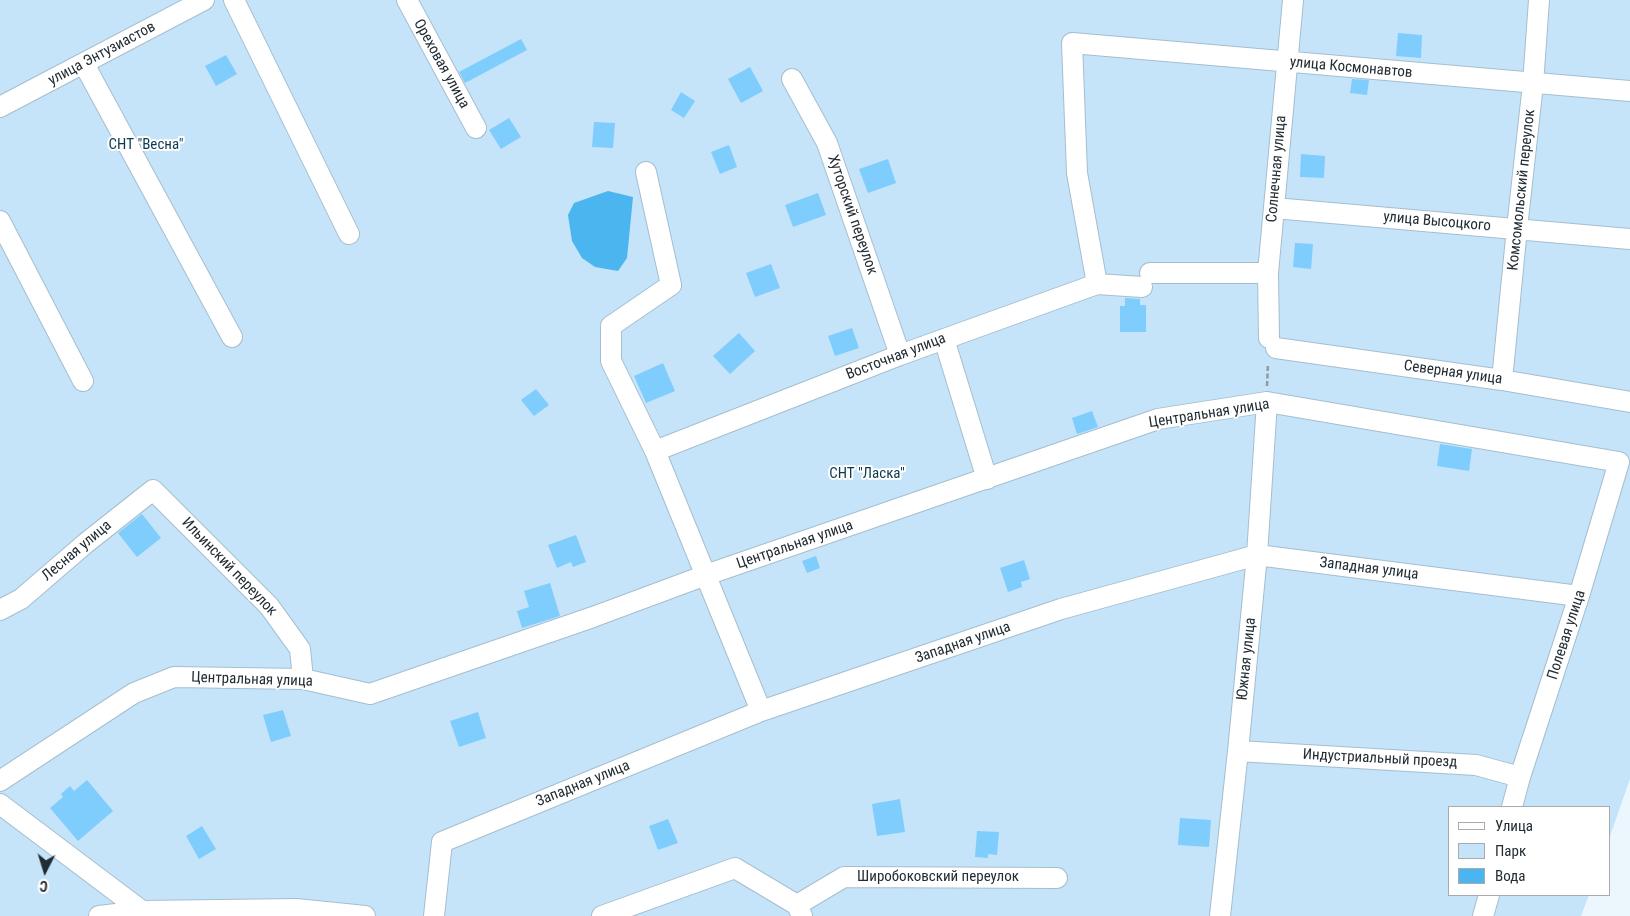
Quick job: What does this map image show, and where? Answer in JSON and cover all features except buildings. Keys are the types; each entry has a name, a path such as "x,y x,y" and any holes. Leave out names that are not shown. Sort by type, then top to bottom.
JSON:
{"street":[{"name":"улица Энтузиастов","path":"0,107 204,0"},
{"path":"234,0 349,234"},
{"name":"Ореховая улица","path":"406,0 476,128"},
{"name":"Солнечная улица","path":"1272,343 1268,273 1292,0"},
{"name":"Комсомольский переулок","path":"1502,380 1534,84 1539,0"},
{"name":"улица Космонавтов","path":"1097,284 1077,173 1072,43 1630,92"},
{"path":"84,64 232,337"},
{"name":"Хуторский переулок","path":"792,79 827,144 900,355"},
{"path":"646,172 671,285 611,326 612,361 655,451 761,711"},
{"name":"улица Высоцкого","path":"1274,208 1517,228 1630,240"},
{"path":"0,221 83,381"},
{"name":"Восточная улица","path":"655,451 900,355 1097,284 1268,273"},
{"path":"944,339 987,479"},
{"name":"Северная улица","path":"1272,343 1630,402"},
{"name":"Центральная улица","path":"0,781 134,693 174,677 303,679 370,694 706,575 1158,419 1267,402 1619,462"},
{"name":"Южная улица","path":"1220,916 1257,555 1267,402"},
{"name":"Полевая улица","path":"1512,806 1579,596 1619,462"},
{"name":"Лесная улица","path":"0,610 21,599 86,543 153,490"},
{"name":"Ильинский переулок","path":"153,490 269,606 300,650 303,679"},
{"name":"Западная улица","path":"434,916 442,842 761,711 1060,609 1257,555 1579,596"},
{"name":"Индустриальный проезд","path":"1238,751 1476,765 1520,777"},
{"path":"0,804 142,911"},
{"path":"609,915 735,868 799,910"},
{"name":"Широбоковский переулок","path":"799,910 844,876 1057,878"},
{"path":"1483,916 1489,896"},
{"path":"99,916 142,911 296,909 365,916"}],"path":[{"path":"1267,402 1272,343"}],"green space":[{"name":"СНТ \"Ласка\"","path":"0,0 1630,0 1630,779 1610,836 1610,806 1448,806 1448,896 1589,896 1581,916 0,916"}],"water":[{"path":"608,191 633,197 627,258 618,271 595,267 582,258 572,241 568,215 574,203"}],"park label":[{"name":"СНТ \"Весна\"","path":"146,145"}]}
